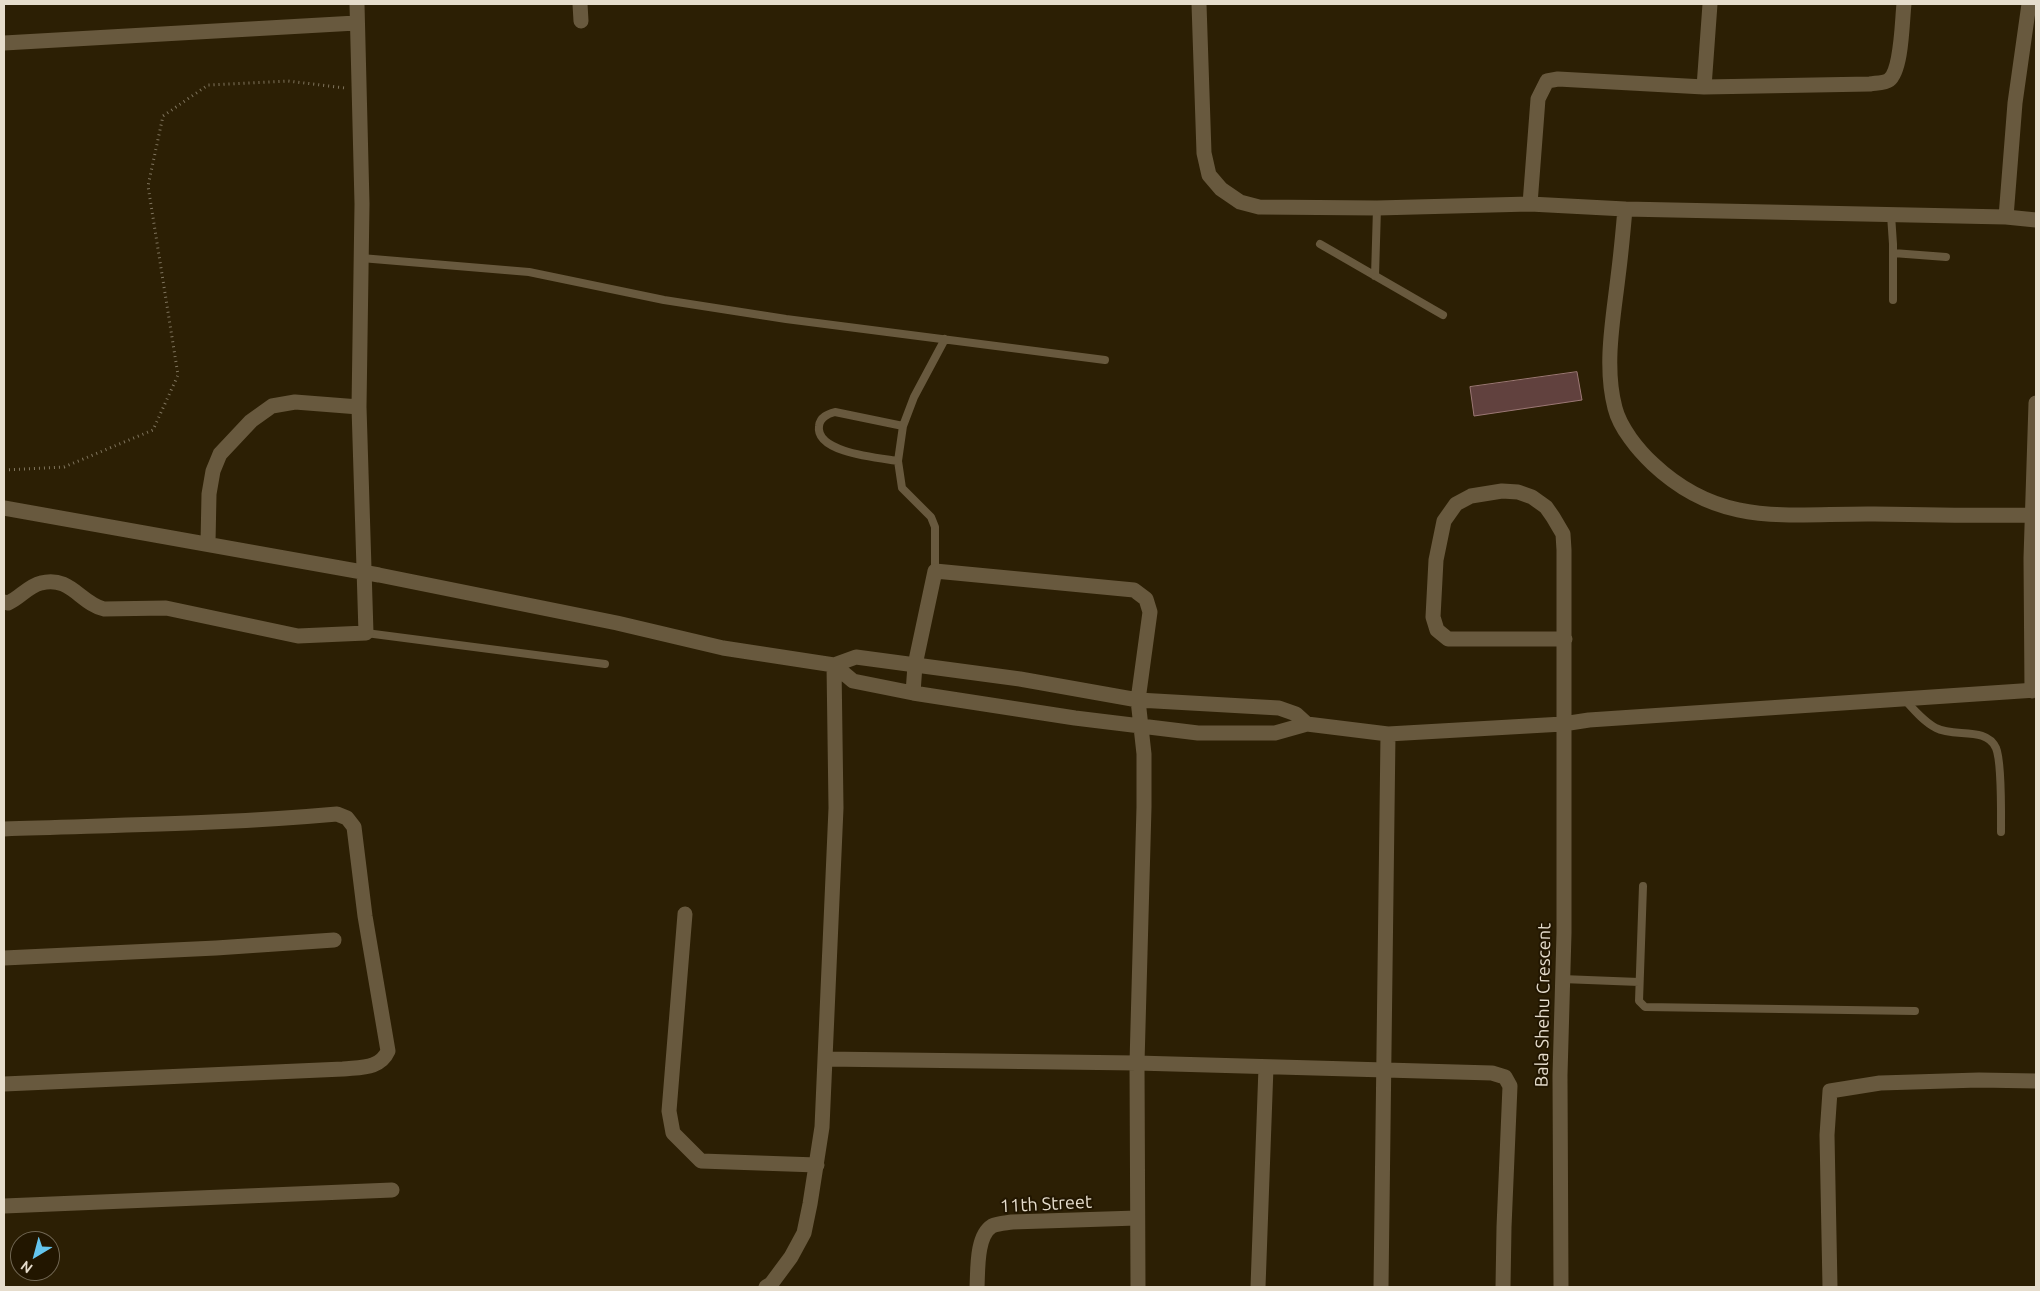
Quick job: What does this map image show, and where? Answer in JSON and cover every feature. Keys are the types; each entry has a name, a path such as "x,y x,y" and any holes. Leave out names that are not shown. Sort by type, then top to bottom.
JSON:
{"street":[{"path":"4,602 14,601 28,589 42,583 61,583 73,589 98,608 104,609 166,608 298,636 366,633 359,407 362,204 357,4"},
{"path":"580,4 581,21"},
{"path":"1199,4 1204,153 1209,175 1221,189 1240,202 1259,207 1377,208 1530,204 1625,209 2006,217 2036,220"},
{"path":"1704,87 1710,4"},
{"path":"1530,204 1538,99 1547,81 1558,79 1704,87 1870,84 1883,82 1889,80 1897,67 1904,4"},
{"path":"2006,217 2015,103 2029,4"},
{"path":"4,43 356,23"},
{"path":"1625,209 1610,346 1611,388 1615,410 1626,431 1645,456 1669,479 1693,494 1715,504 1742,512 1772,516 1852,514 2035,515"},
{"path":"208,543 209,502 213,472 220,454 251,421 272,406 295,402 359,407"},
{"path":"834,665 853,681 913,693 1140,727 1257,735 1275,734 1307,724 1388,734 1563,724 1589,720 1762,707 2034,691 2031,558 2035,515 2036,403"},
{"path":"1502,491 1518,492 1532,497 1546,507 1563,534 1565,639 1448,639 1437,630 1433,617 1434,584 1440,537 1444,520 1456,504 1471,496 1502,491"},
{"path":"4,508 379,575 501,599 724,648 834,665 856,657 1020,679 1138,700 1279,708 1296,714 1307,724"},
{"path":"913,693 915,665 935,571 1118,588 1139,592 1149,603 1150,612 1138,700 1144,754 1137,1063 1138,1287"},
{"name":"Bala Shehu Crescent","path":"1561,1287 1560,1075 1565,639"},
{"path":"766,1287 771,1284 792,1257 804,1233 822,1127 836,808 834,665"},
{"path":"1381,1287 1388,734"},
{"path":"4,829 286,819 337,814 347,818 354,827 365,916 388,1051 378,1064 343,1069 4,1084"},
{"path":"685,914 668,1111 673,1133 701,1161 817,1165"},
{"path":"4,958 216,948 334,940"},
{"path":"825,1059 1137,1063 1492,1073 1505,1077 1510,1086 1503,1287"},
{"path":"1258,1287 1266,1067"},
{"path":"1830,1287 1827,1135 1830,1091 1880,1083 1979,1080 2036,1082"},
{"path":"4,1206 392,1190"},
{"name":"11th Street","path":"977,1287 981,1243 984,1235 993,1226 1012,1222 1137,1218"}],"lane":[{"path":"1375,276 1377,208"},
{"path":"1891,214 1893,300"},
{"path":"1320,244 1443,315"},
{"path":"1893,254 1946,257"},
{"path":"361,258 529,272 683,303 786,319 1106,360"},
{"path":"935,571 935,527 931,517 902,488 898,461 903,426 914,397 945,339"},
{"path":"898,461 839,450 828,443 820,434 818,426 821,419 827,414 836,412 903,426"},
{"path":"366,633 605,664"},
{"path":"1904,699 1923,718 1938,729 1981,735 1991,741 1996,748 1999,761 2001,832"},
{"path":"1643,886 1639,1001 1645,1007 1916,1011"},
{"path":"1562,979 1639,982"}],"path":[{"path":"4,470 64,467 153,430 178,375 148,186 163,116 208,86 288,81 358,90"}],"building":[{"path":"1577,372 1582,400 1474,416 1470,387"}]}
